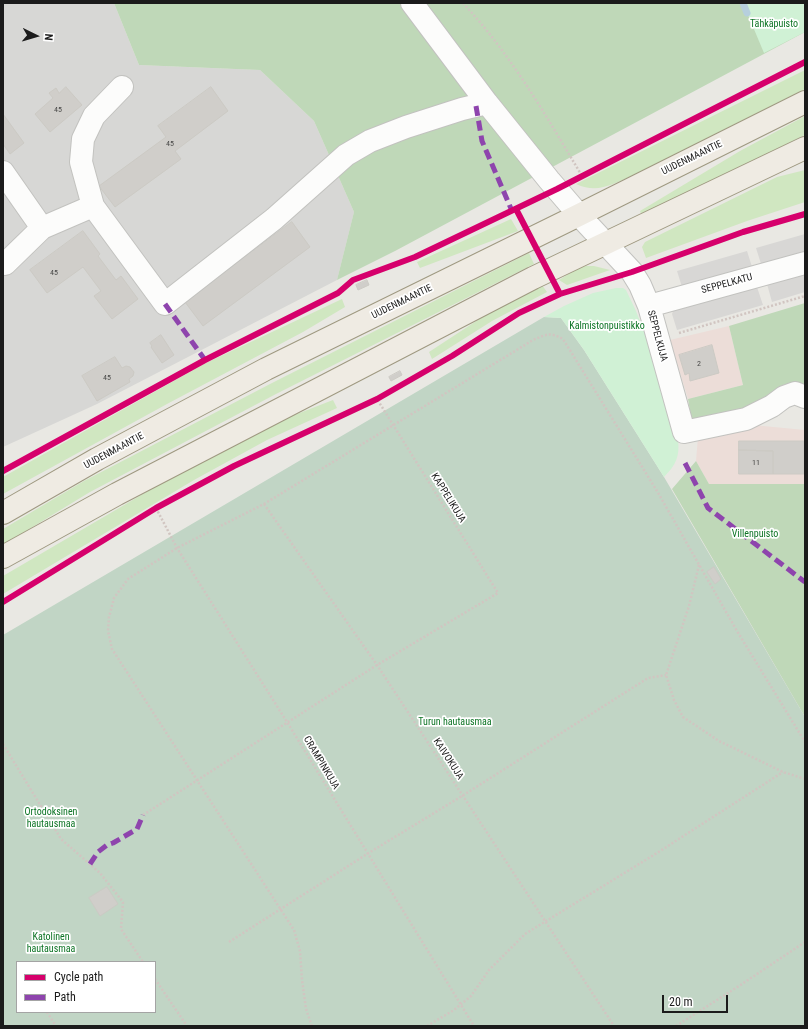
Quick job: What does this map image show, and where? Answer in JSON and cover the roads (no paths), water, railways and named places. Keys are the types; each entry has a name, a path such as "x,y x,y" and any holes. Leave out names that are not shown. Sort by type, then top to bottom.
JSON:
{"main road":[{"name":"UUDENMAANTIE","path":"3,512 97,459 266,370 805,102"},
{"path":"3,557 118,494 533,278 805,148"}],"street":[{"name":"SEPPELKUJA","path":"412,3 487,103 557,189 605,244 632,272 640,285 649,306 684,432 746,419 772,406 784,396 795,393 805,397"},
{"path":"122,87 94,116 83,140 81,162 93,206 165,304 274,219 346,155 370,141 406,127 487,103"},
{"path":"3,172 42,228"},
{"path":"5,264 42,228 93,206"},
{"name":"SEPPELKATU","path":"649,306 805,263"}],"waterway":[{"path":"743,3 747,13"}],"park label":[{"name":"Tähkäpuisto","path":"774,24"},
{"name":"Kalmistonpuistikko","path":"607,326"},
{"name":"Villenpuisto","path":"755,534"},
{"name":"Turun hautausmaa","path":"455,722"},
{"name":"Ortodoksinen hautausmaa","path":"51,818"},
{"name":"Katolinen hautausmaa","path":"51,942"}]}
